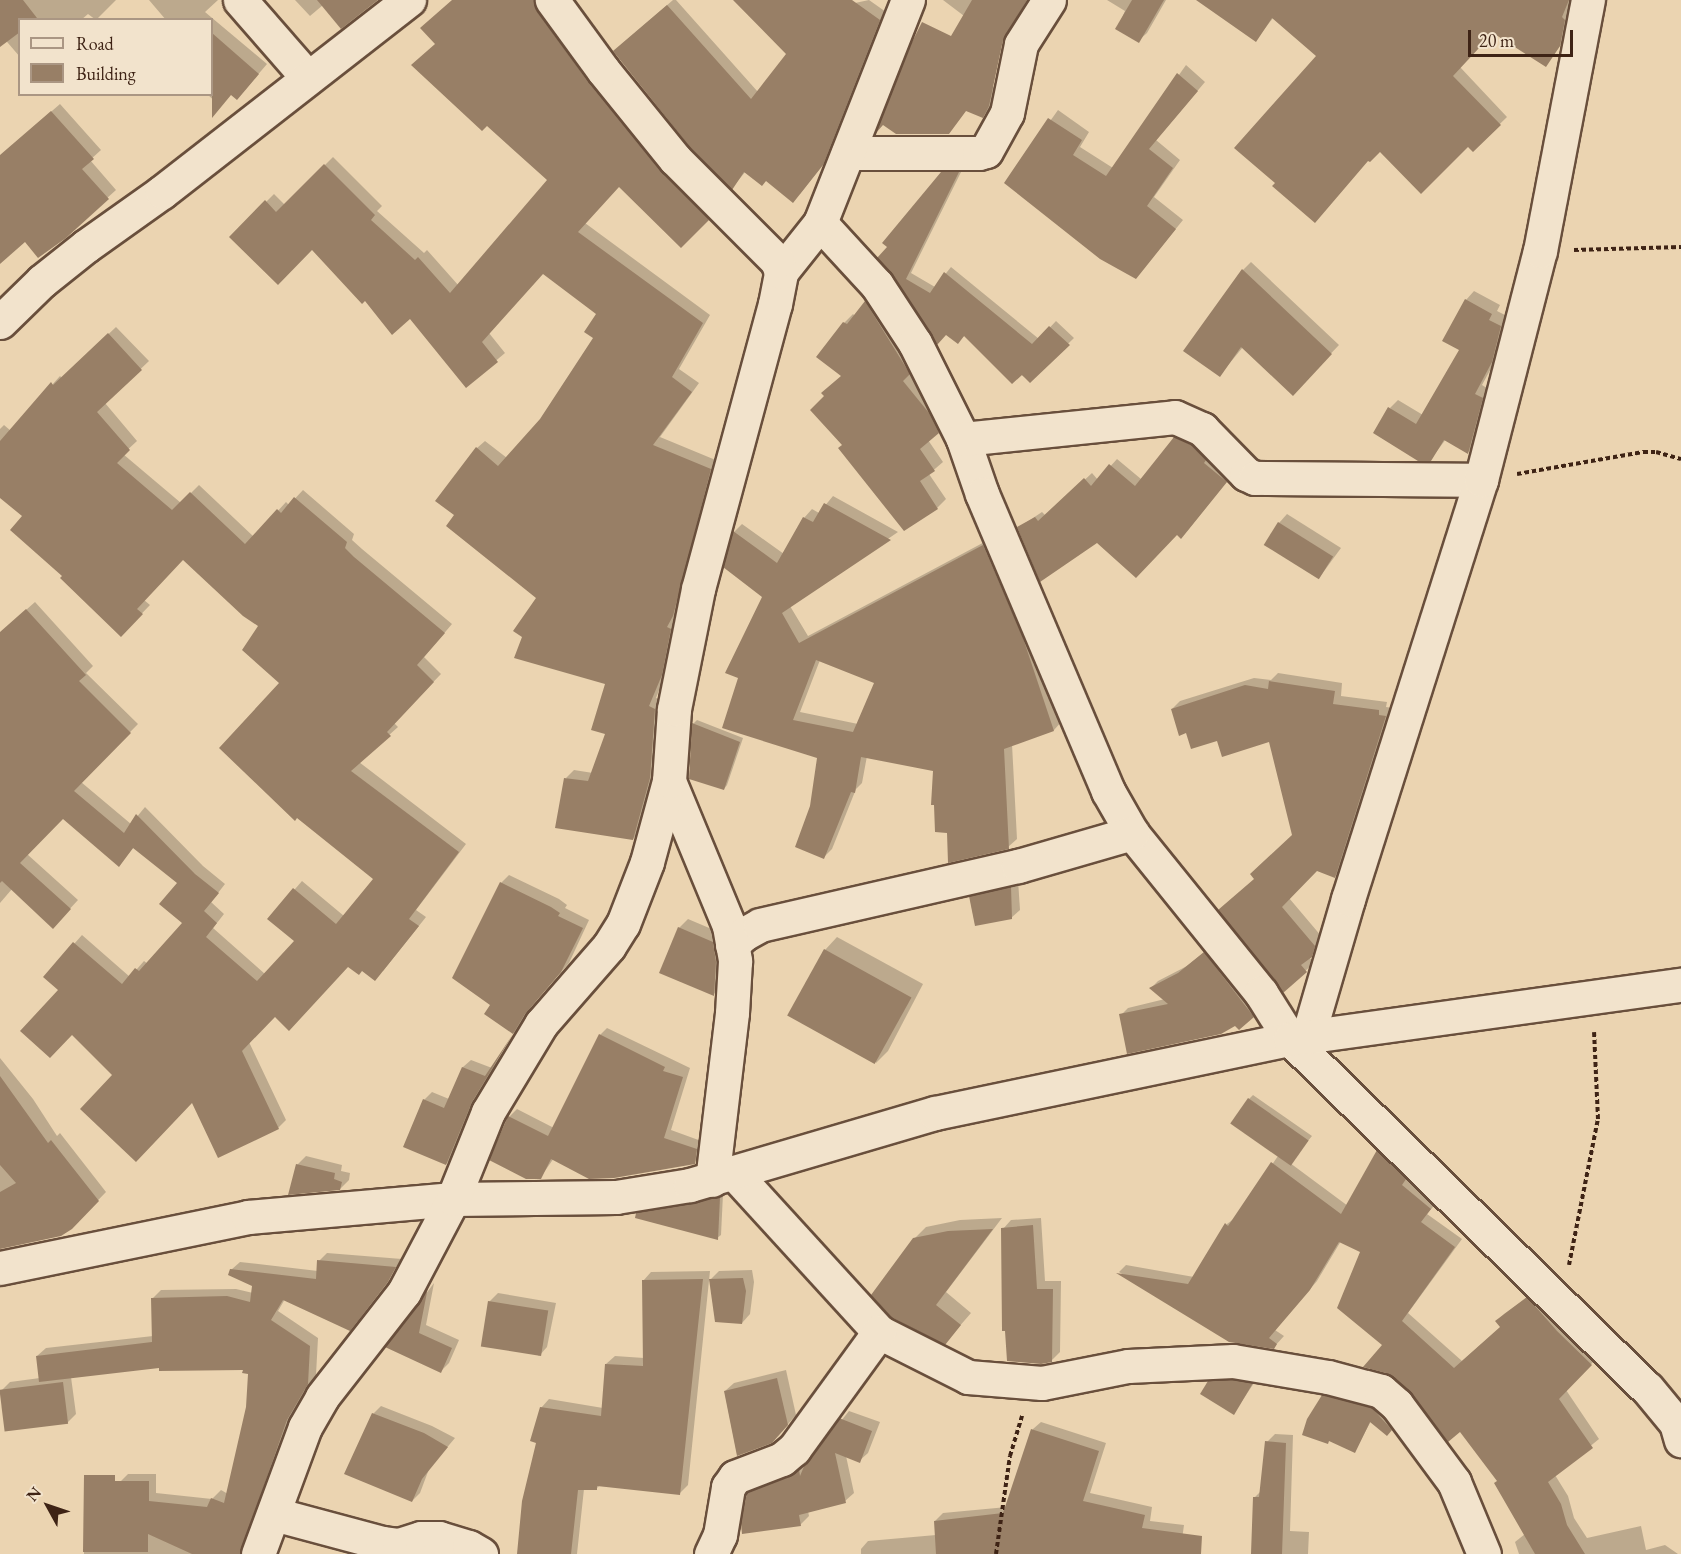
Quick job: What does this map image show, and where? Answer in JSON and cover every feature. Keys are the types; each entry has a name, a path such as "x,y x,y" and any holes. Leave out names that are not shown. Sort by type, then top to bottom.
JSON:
{"street":[{"path":"240,0 308,78"},
{"path":"0,322 42,281 86,246 162,192 409,0"},
{"path":"552,0 603,70 675,159 766,249 777,261 781,272"},
{"path":"258,1554 310,1417 363,1342 404,1292 453,1199 488,1112 541,1024 609,946 623,924 647,862 669,781 674,710 699,589 775,304 781,272 820,223 908,0"},
{"path":"848,153 979,153 986,151 1007,113 1021,44 1048,0"},
{"path":"1299,1037 1348,899 1481,480 1540,251 1588,0"},
{"path":"820,223 877,285 915,343 963,439 982,494 1061,684 1108,791 1132,833 1299,1037 1666,1409 1676,1423 1681,1440"},
{"path":"963,439 1175,417 1202,429 1246,474 1255,478 1481,480"},
{"path":"669,781 729,926 735,961 723,1177 879,1332 968,1377 1042,1383 1128,1365 1233,1361 1328,1377 1381,1391 1397,1405 1454,1482 1484,1554"},
{"path":"732,945 744,934 760,925 1018,866 1132,833"},
{"path":"0,1268 248,1217 453,1199 616,1197 723,1177 935,1113 1299,1037 1681,985"},
{"path":"711,1554 720,1535 728,1487 735,1477 782,1459 794,1449 879,1332"},
{"path":"274,1514 382,1543 399,1545 421,1538 439,1538 469,1547 481,1554"}],"path":[{"path":"1540,251 1681,247"},
{"path":"1481,480 1642,452 1656,452 1681,459"},
{"path":"1561,1304 1598,1119 1594,997"},
{"path":"996,1554 1010,1456 1032,1383"}],"building":[{"path":"0,0 23,0 37,18 18,18 18,34 0,47"},
{"path":"317,0 378,0 341,29"},
{"path":"452,0 534,0 537,11 588,82 660,171 709,220 681,248 619,187 578,232 703,323 672,377 692,392 653,445 711,469 673,616 667,627 671,629 662,675 649,706 655,709 650,778 633,840 555,828 564,778 588,781 605,734 591,730 605,684 514,658 522,637 513,631 536,598 446,526 454,515 435,501 476,447 498,466 540,419 593,338 584,332 596,314 543,274 482,342 498,362 466,388 410,319 392,335 365,301 362,304 312,250 278,285 229,237 265,200 276,212 324,164 375,215 371,220 415,260 418,257 450,293 547,180 487,126 482,131 411,65 435,44 420,28"},
{"path":"733,0 852,0 880,20 823,165 793,203 766,181 762,186 744,172 732,190 689,146 613,51 667,5 751,99 786,54"},
{"path":"972,0 1027,0 1003,40 989,106 983,118 966,111 949,134 896,134 883,125 875,134 922,22 951,36"},
{"path":"1132,0 1164,0 1139,43 1115,29"},
{"path":"1196,0 1569,0 1562,17 1565,20 1560,46 1546,67 1493,33 1453,76 1501,125 1473,152 1468,147 1421,194 1380,152 1370,162 1368,161 1315,223 1272,186 1275,183 1234,148 1316,56 1272,18 1256,42"},
{"path":"213,34 259,74 237,100 231,95 212,118"},
{"path":"1177,73 1198,91 1149,149 1173,168 1147,206 1176,229 1136,279 1100,259 1004,183 1048,118 1082,140 1073,155 1106,176"},
{"path":"51,111 94,159 82,169 109,199 66,238 38,258 25,242 0,264 0,155"},
{"path":"941,172 959,172 906,279 930,293 944,272 1032,344 1049,326 1070,345 1030,383 1022,375 1012,384 964,336 958,344 946,335 937,345 893,275 877,258 887,247 882,243"},
{"path":"1242,269 1332,354 1293,396 1241,347 1220,377 1183,351"},
{"path":"1465,299 1492,314 1489,320 1501,326 1492,362 1475,394 1483,398 1468,454 1444,440 1431,461 1418,461 1373,433 1388,407 1416,424 1459,350 1442,341"},
{"path":"865,301 910,374 903,381 929,413 939,433 920,449 935,471 920,481 938,509 904,531 838,448 842,445 810,410 824,396 821,393 841,376 816,357 843,322 847,324"},
{"path":"108,333 142,370 97,412 130,450 117,463 172,510 190,492 245,544 277,509 281,513 294,497 347,542 345,548 354,557 445,633 417,665 434,682 387,732 391,736 351,771 459,852 409,919 419,926 375,981 362,971 359,975 348,967 289,1031 275,1017 242,1051 279,1129 218,1158 192,1103 136,1162 80,1109 112,1075 72,1035 50,1058 20,1031 58,990 43,977 73,942 122,984 135,968 139,971 182,923 159,904 177,883 133,848 119,867 63,819 20,863 71,909 53,929 2,881 0,883 0,632 26,609 86,675 79,681 131,733 74,791 124,833 136,814 195,874 219,893 204,911 217,923 206,937 257,981 294,941 267,919 293,888 336,924 373,879 297,818 295,821 219,748 279,683 242,650 258,626 243,616 183,560 137,609 143,614 121,637 60,578 62,576 10,530 22,516 0,498 0,441 51,382 53,385"},
{"path":"1174,437 1191,445 1206,460 1204,463 1227,482 1181,539 1177,535 1136,578 1097,543 1040,582 1017,527 1035,517 1038,521 1084,478 1091,486 1109,464 1135,486"},
{"path":"824,503 891,540 782,613 799,643 983,545 1022,635 1054,731 1004,749 1009,849 948,863 947,833 935,832 934,805 931,805 933,771 861,757 855,793 851,792 824,859 795,847 810,806 817,758 722,728 738,678 725,673 762,597 723,567 733,531 777,563 803,517 813,522","holes":["816,660 874,683 853,732 793,720"]},
{"path":"1278,522 1333,556 1319,579 1264,545"},
{"path":"1269,681 1335,691 1333,704 1379,710 1379,715 1386,716 1335,878 1317,871 1282,907 1315,946 1312,957 1301,965 1307,972 1283,993 1218,910 1254,879 1250,874 1292,835 1269,742 1222,757 1217,741 1191,749 1186,733 1179,736 1171,709 1245,685 1268,689"},
{"path":"692,723 740,742 724,790 689,779"},
{"path":"500,882 551,907 560,913 558,916 583,928 561,972 525,1014 513,1034 484,1014 490,1005 452,978"},
{"path":"1011,887 1012,919 975,926 969,896"},
{"path":"678,927 713,942 716,962 714,996 659,973"},
{"path":"824,949 911,997 875,1064 787,1015"},
{"path":"1204,952 1254,1017 1239,1030 1235,1026 1221,1034 1127,1054 1119,1014 1168,1004 1149,988 1178,973"},
{"path":"599,1034 665,1067 663,1071 683,1077 664,1138 697,1149 695,1164 614,1178 589,1179 551,1159 541,1179 526,1179 489,1160 508,1116 548,1136"},
{"path":"513,1035 472,1102 446,1165 403,1147 423,1099 444,1108 462,1067 485,1076"},
{"path":"0,1076 48,1143 51,1140 99,1201 72,1229 61,1236 0,1249 0,1192 16,1183 0,1165"},
{"path":"1248,1098 1309,1140 1291,1166 1230,1123"},
{"path":"1377,1150 1406,1179 1402,1185 1431,1209 1421,1222 1455,1247 1402,1321 1454,1368 1500,1327 1495,1321 1527,1297 1557,1331 1592,1365 1559,1399 1593,1448 1548,1482 1561,1504 1567,1525 1585,1554 1535,1554 1494,1483 1497,1481 1460,1432 1448,1442 1409,1391 1386,1373 1363,1367 1382,1345 1337,1308 1360,1252 1339,1242 1310,1290 1269,1338 1277,1344 1274,1349 1229,1342 1116,1273 1188,1284 1225,1223 1228,1226 1271,1162 1341,1214"},
{"path":"296,1164 335,1173 334,1179 342,1182 340,1190 288,1195"},
{"path":"720,1197 718,1240 635,1218 636,1213"},
{"path":"1033,1225 1037,1289 1053,1289 1052,1362 1041,1364 1007,1361 1005,1331 1002,1331 1001,1228"},
{"path":"993,1229 936,1305 961,1325 945,1345 891,1317 871,1295 913,1238 948,1231"},
{"path":"317,1260 396,1267 388,1282 350,1331 283,1300 271,1320 310,1346 308,1384 287,1420 240,1554 192,1554 148,1534 148,1552 83,1552 84,1475 115,1475 115,1481 149,1481 149,1501 207,1507 211,1498 224,1503 246,1407 248,1374 242,1373 243,1370 159,1371 159,1368 39,1382 36,1356 152,1342 151,1298 227,1296 250,1302 252,1286 228,1275 230,1269 316,1279"},
{"path":"743,1278 746,1291 742,1324 715,1322 709,1279"},
{"path":"703,1279 680,1495 597,1486 597,1490 578,1490 571,1554 517,1554 522,1501 536,1443 530,1441 540,1407 601,1416 605,1364 643,1366 642,1280"},
{"path":"428,1287 419,1333 452,1348 441,1373 385,1347 419,1304"},
{"path":"488,1301 548,1311 541,1356 481,1346"},
{"path":"777,1378 788,1425 772,1443 737,1456 724,1391"},
{"path":"1232,1380 1253,1383 1234,1415 1200,1394 1208,1381"},
{"path":"63,1382 68,1424 5,1431 0,1390"},
{"path":"1322,1395 1372,1408 1392,1430 1387,1436 1370,1422 1355,1453 1329,1441 1328,1444 1302,1435 1307,1419"},
{"path":"372,1413 424,1433 448,1447 422,1479 412,1502 344,1474"},
{"path":"839,1418 872,1431 860,1463 835,1453 846,1503 799,1515 801,1526 742,1534 741,1524 747,1492 789,1477 799,1469 800,1476 805,1464"},
{"path":"1031,1429 1099,1451 1083,1501 1145,1515 1142,1528 1202,1536 1201,1554 936,1554 934,1521 1003,1513"},
{"path":"1265,1441 1286,1443 1282,1554 1251,1554 1253,1497 1259,1497"}]}
